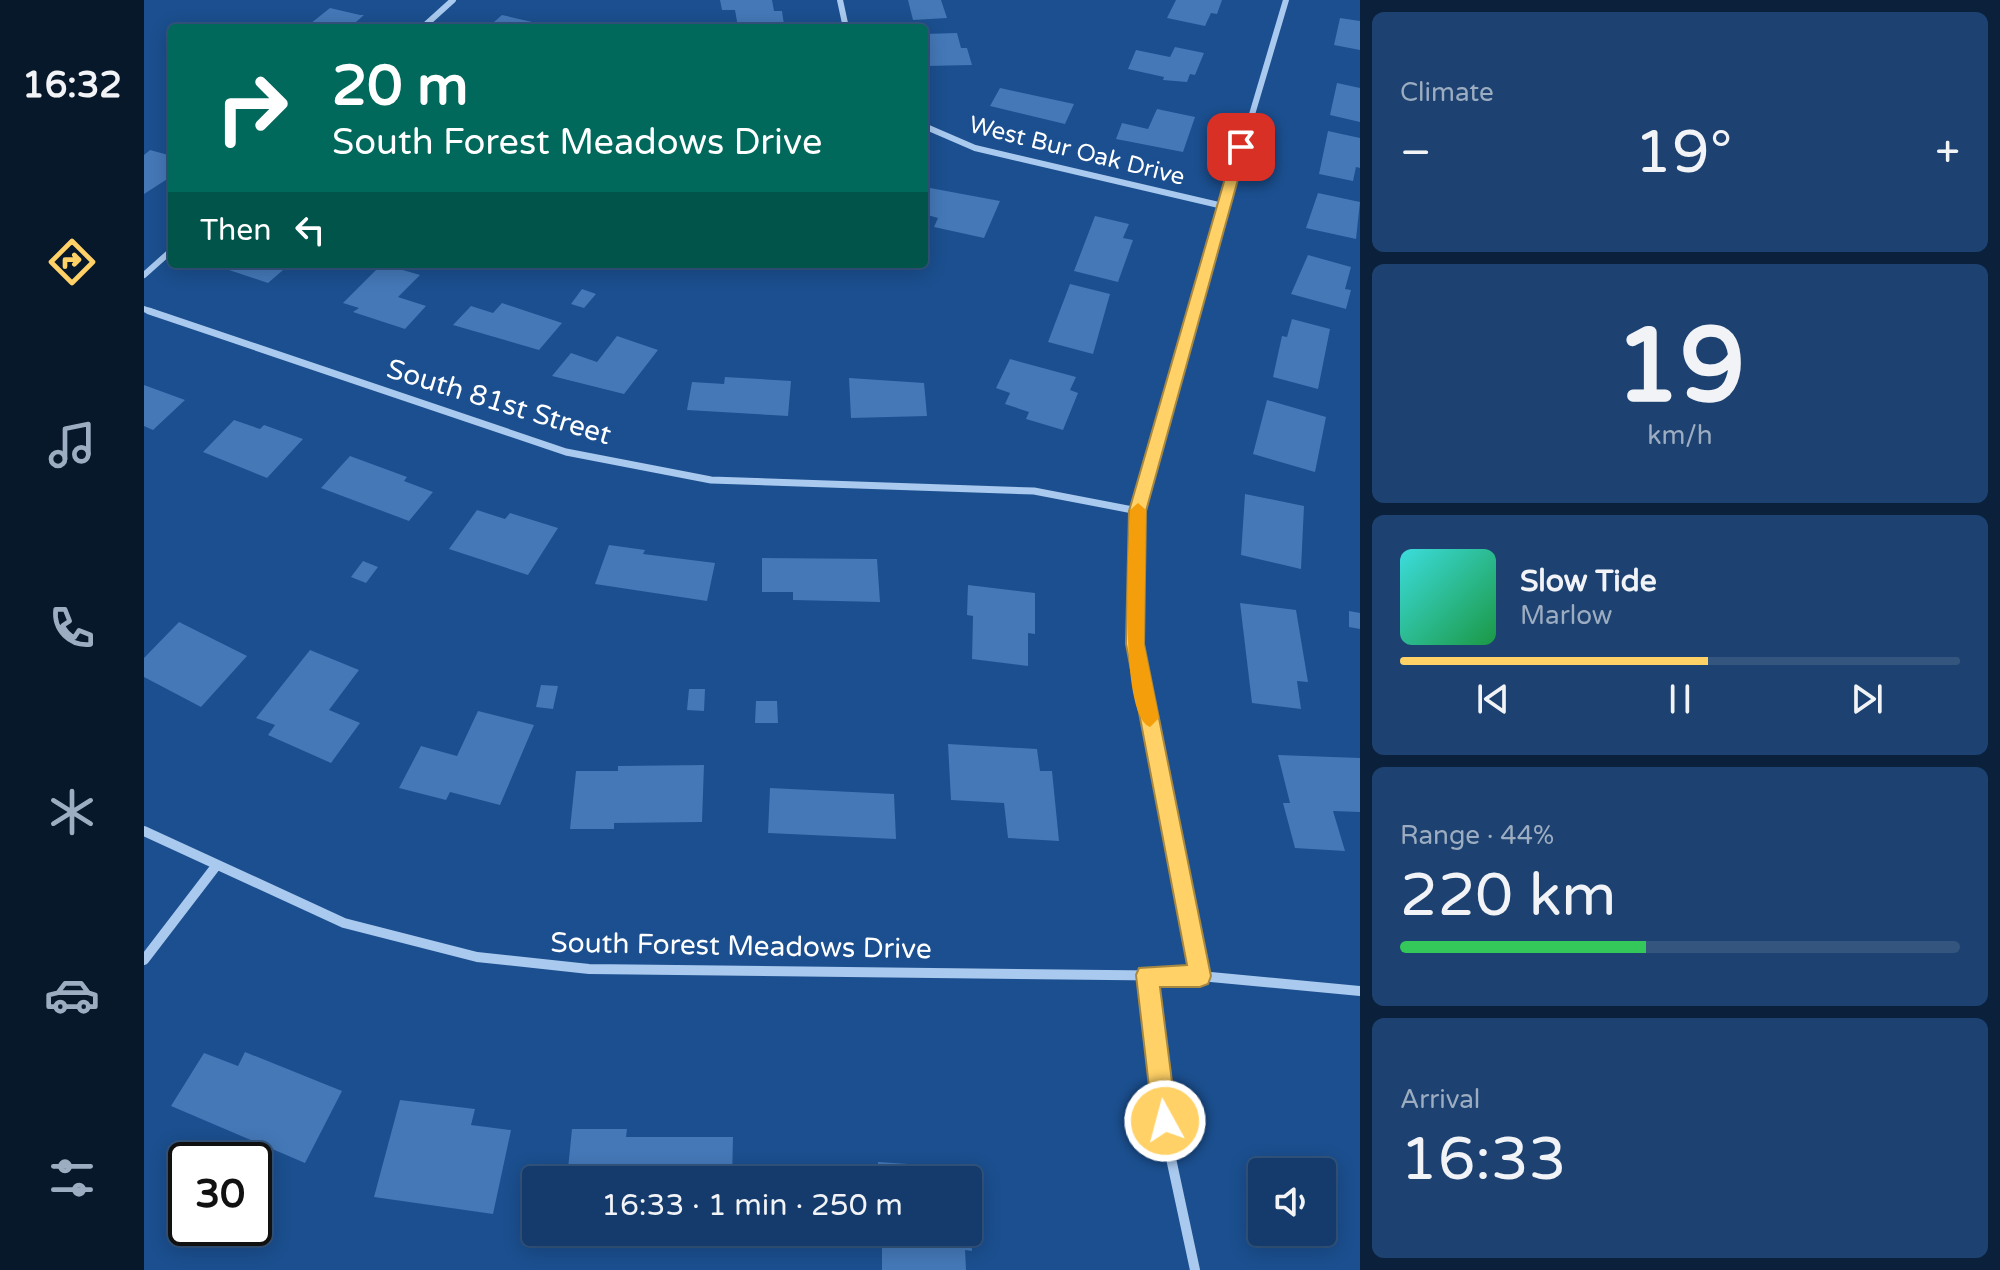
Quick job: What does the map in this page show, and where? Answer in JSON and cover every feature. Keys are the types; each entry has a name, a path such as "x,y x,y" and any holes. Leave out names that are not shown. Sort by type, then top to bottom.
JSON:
{"street":[{"path":"426,24 453,0"},
{"path":"840,0 845,24"},
{"path":"1200,976 1135,644 1138,511 1223,206 1286,0"},
{"name":"West Bur Oak Drive","path":"928,128 975,148 1223,206"},
{"path":"144,275 168,254"},
{"name":"South 81st Street","path":"144,309 566,452 711,480 1034,491 1138,511"},
{"name":"South Forest Meadows Drive","path":"144,831 344,923 477,957 589,969 1200,976 1323,985 1360,991"},
{"path":"144,960 216,866"},
{"path":"1147,975 1169,1149 1195,1270"}],"building":[{"path":"720,0 772,0 774,11 782,11 784,24 737,24 735,10 722,10"},
{"path":"908,0 941,0 947,18 913,20"},
{"path":"1176,0 1222,0 1217,14 1211,13 1205,26 1167,18"},
{"path":"330,8 364,15 354,24 310,24"},
{"path":"502,15 532,22 530,24 492,24"},
{"path":"1340,18 1360,21 1360,50 1334,45"},
{"path":"957,33 961,48 967,48 972,65 928,66 928,34"},
{"path":"1175,47 1204,53 1195,75 1190,74 1187,82 1163,80 1164,77 1128,69 1136,50 1170,57"},
{"path":"1337,83 1360,88 1360,122 1330,115"},
{"path":"1000,88 1074,104 1065,124 990,106"},
{"path":"1157,109 1195,117 1183,152 1116,139 1122,123 1148,129"},
{"path":"1328,131 1360,138 1360,168 1356,167 1353,181 1319,174"},
{"path":"150,150 168,155 168,179 144,194 144,155"},
{"path":"930,188 1000,201 984,238 934,227 938,218 928,215"},
{"path":"1318,193 1360,202 1356,239 1306,228"},
{"path":"1095,216 1129,224 1123,238 1133,240 1118,282 1074,271"},
{"path":"1308,255 1351,267 1345,289 1351,290 1346,309 1291,294"},
{"path":"227,268 285,268 268,283"},
{"path":"378,268 396,268 420,275 398,297 426,306 405,329 353,312 359,308 343,303"},
{"path":"1070,284 1110,294 1093,354 1048,342"},
{"path":"582,289 596,294 584,308 571,304"},
{"path":"502,303 562,323 539,350 453,325 471,306 493,313"},
{"path":"1292,319 1330,329 1318,389 1273,377 1282,336 1287,337"},
{"path":"617,336 658,350 624,394 552,376 571,353 597,362"},
{"path":"1010,359 1076,377 1070,390 1078,393 1063,430 1026,419 1029,412 1005,404 1010,393 996,388"},
{"path":"725,377 791,381 788,416 687,410 692,382 724,384"},
{"path":"849,378 924,383 927,416 851,418"},
{"path":"144,385 185,400 153,430 144,426"},
{"path":"1267,400 1326,417 1315,472 1253,454"},
{"path":"234,420 260,429 264,425 303,439 267,478 203,452"},
{"path":"350,456 407,477 404,481 433,492 409,521 321,488"},
{"path":"1245,494 1304,506 1301,569 1241,555"},
{"path":"477,510 505,519 510,513 558,528 528,575 449,549"},
{"path":"609,545 645,550 643,554 715,563 707,601 595,584"},
{"path":"762,558 877,559 880,602 793,600 793,592 762,592"},
{"path":"363,561 378,567 366,583 351,577"},
{"path":"968,585 1035,593 1035,634 1028,633 1028,666 972,659 973,616 967,615"},
{"path":"1240,603 1296,610 1308,682 1297,681 1301,709 1252,703"},
{"path":"1349,611 1360,613 1360,629 1349,627"},
{"path":"179,622 247,656 201,707 144,677 144,658"},
{"path":"310,650 359,670 329,710 360,723 331,763 268,735 275,725 256,718"},
{"path":"541,685 558,686 553,709 536,707"},
{"path":"689,689 705,689 704,711 687,710"},
{"path":"756,701 777,701 778,723 755,723"},
{"path":"478,711 534,725 500,805 450,792 446,800 399,788 421,746 457,756"},
{"path":"948,744 1037,749 1040,771 1052,771 1059,841 1008,838 1004,803 951,800"},
{"path":"1278,755 1360,758 1360,812 1333,811 1345,851 1295,848 1283,803 1290,803"},
{"path":"704,765 702,822 614,823 614,829 570,829 576,771 618,771 618,766"},
{"path":"770,788 894,794 896,839 768,833"},
{"path":"245,1052 342,1091 305,1163 272,1149 272,1142 256,1142 171,1106 204,1053 238,1066"},
{"path":"400,1100 475,1109 471,1125 511,1130 493,1214 374,1197"},
{"path":"572,1129 627,1129 626,1137 733,1137 732,1166 568,1166"},
{"path":"878,1162 938,1166 878,1166"},
{"path":"882,1246 972,1246 972,1251 965,1250 966,1270 882,1270"}],"slow traffic":[{"path":"1138,510 1135,644 1150,718"}],"route":[{"path":"1165,1121 1147,975 1200,976 1135,644 1138,511 1241,147"}]}
